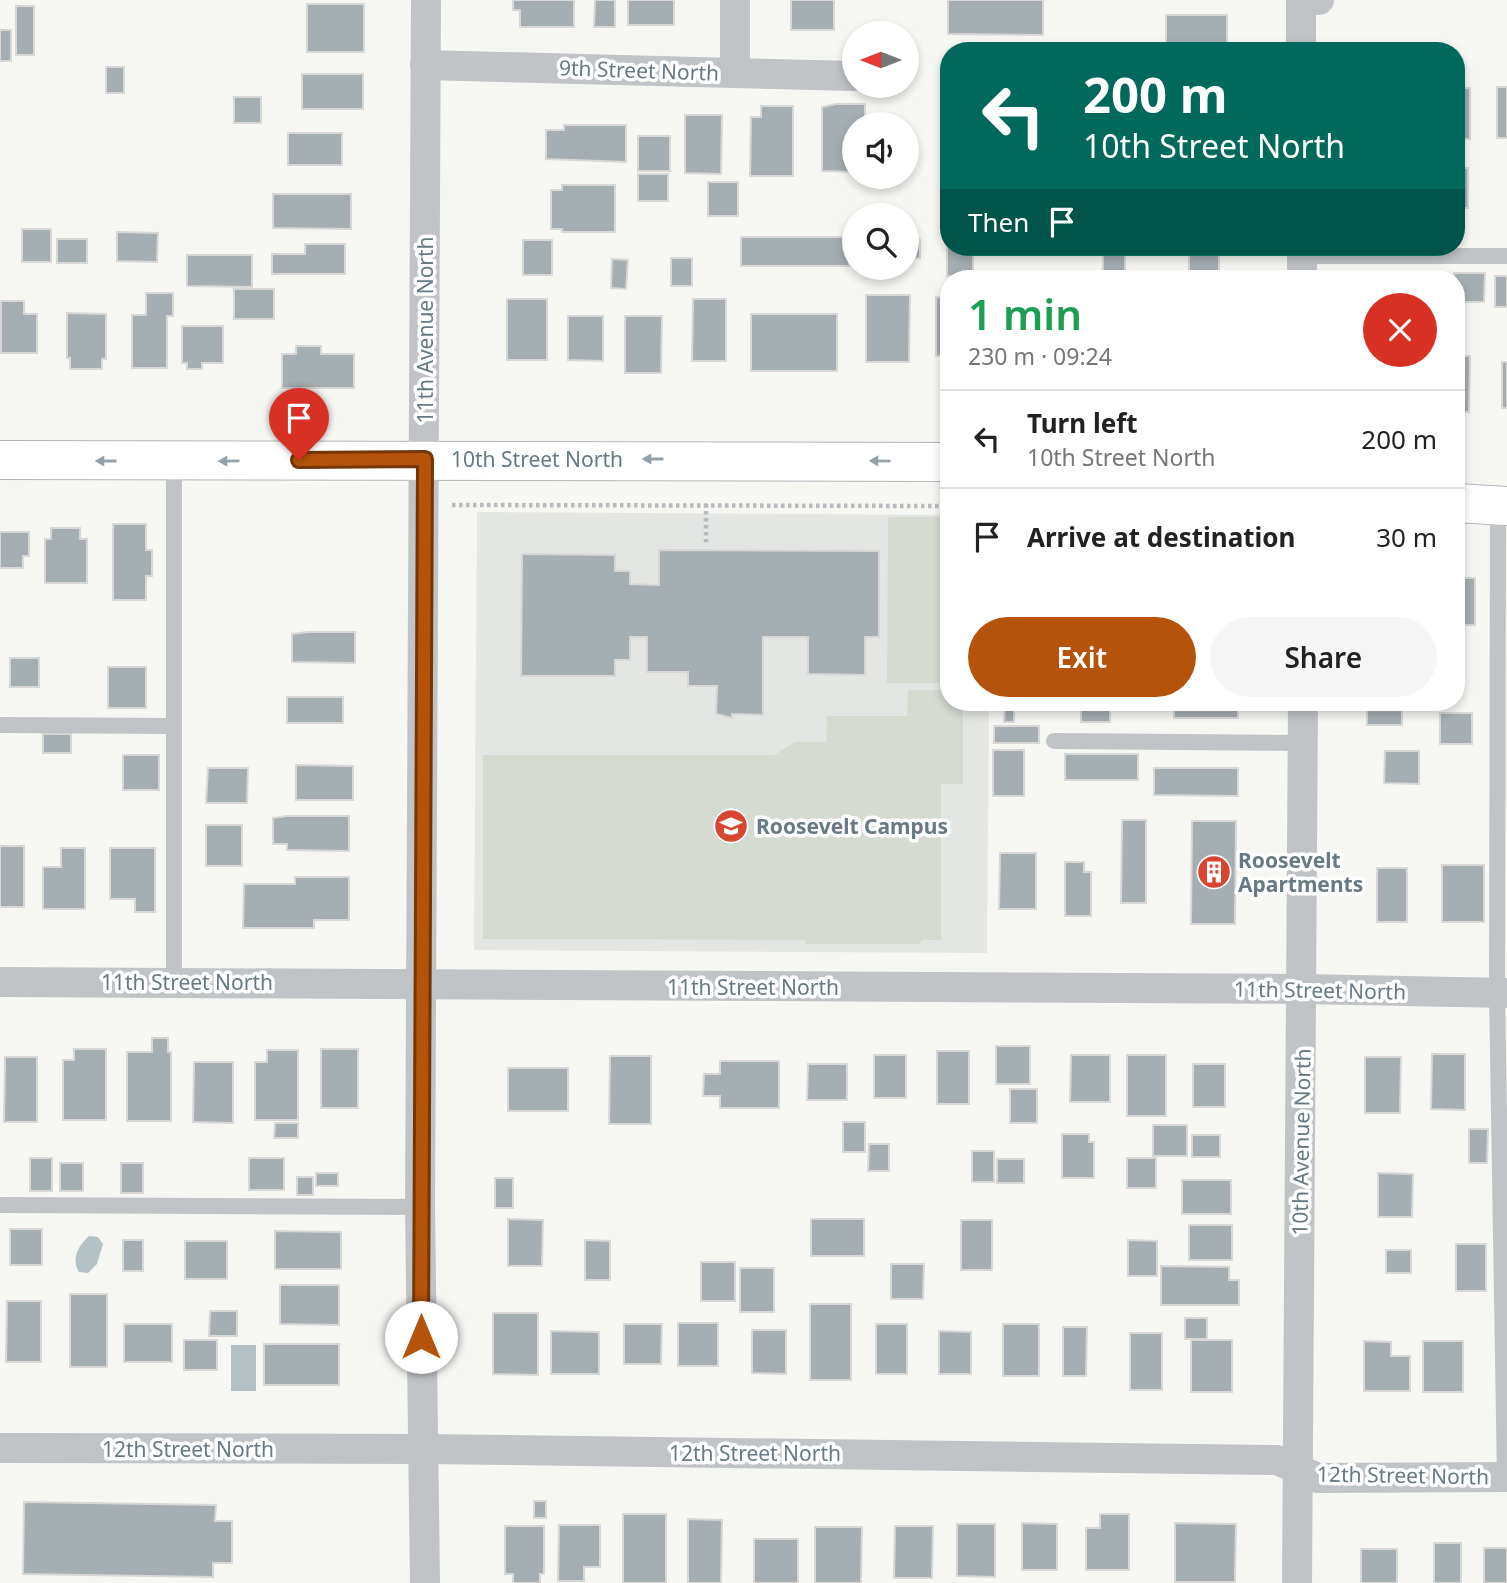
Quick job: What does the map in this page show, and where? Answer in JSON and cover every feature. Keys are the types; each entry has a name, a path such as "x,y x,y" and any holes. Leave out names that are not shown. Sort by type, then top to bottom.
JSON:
{"main road":[{"name":"10th Street North","path":"0,460 940,462"},
{"path":"1465,504 1502,506"}],"street":[{"name":"11th Avenue North","path":"425,1583 420,1207 426,0"},
{"path":"735,0 735,73"},
{"path":"1301,42 1301,0 1318,0"},
{"name":"9th Street North","path":"425,65 842,76"},
{"name":"10th Avenue North","path":"1297,1583 1303,711"},
{"name":"11th Street North","path":"0,982 1303,989 1502,993"},
{"name":"12th Street North","path":"0,1448 1277,1460 1318,1478 1506,1477"}],"lane":[{"path":"1302,260 1507,256"},
{"path":"174,462 174,982"},
{"path":"1502,506 1506,1477"},
{"path":"0,724 174,726"},
{"path":"1054,741 1303,743"},
{"path":"0,1205 420,1207"}],"path":[{"path":"706,504 706,545"},
{"path":"447,505 940,506"}],"shaded area":[{"name":"Roosevelt Campus","path":"477,512 940,515 940,711 989,711 987,953 474,950"},
{"path":"888,517 940,517 940,683 887,683"},
{"path":"908,690 940,690 940,711 963,711 963,784 941,784 941,940 923,940 918,944 806,944 805,940 483,939 483,755 774,755 795,742 826,742 827,716 907,716"},
{"path":"89,1236 98,1237 103,1244 97,1264 88,1273 79,1272 77,1253"},
{"path":"231,1345 256,1345 256,1391 231,1391"}],"building":[{"path":"513,0 574,0 574,27 520,27 520,10 513,10"},
{"path":"595,0 615,0 615,27 594,27"},
{"path":"628,0 674,0 674,25 628,25"},
{"path":"791,0 834,0 834,30 791,30"},
{"path":"948,0 1043,0 1043,35 948,34"},
{"path":"307,4 364,4 364,52 307,52"},
{"path":"16,6 34,6 34,55 16,55"},
{"path":"1166,15 1227,15 1227,42 1166,42"},
{"path":"0,30 11,30 11,61 0,61"},
{"path":"106,67 124,67 124,93 106,93"},
{"path":"302,74 363,74 363,109 302,109"},
{"path":"1497,87 1507,87 1507,138 1497,138"},
{"path":"1465,88 1470,88 1470,139 1465,139"},
{"path":"234,97 261,97 261,123 234,123"},
{"path":"865,104 865,112 842,112 842,172 822,171 822,107"},
{"path":"761,106 793,106 793,176 750,176 751,117 761,117"},
{"path":"685,115 722,115 721,174 685,173"},
{"path":"564,125 626,125 626,162 546,159 546,130 564,130"},
{"path":"288,133 342,133 342,165 288,165"},
{"path":"638,136 670,136 670,171 638,171"},
{"path":"1465,168 1468,168 1468,208 1465,208"},
{"path":"638,174 668,174 668,201 638,201"},
{"path":"708,182 738,182 738,216 708,216"},
{"path":"562,185 615,185 615,232 562,232 562,229 551,229 551,190 562,190"},
{"path":"273,194 351,194 351,229 273,228"},
{"path":"22,229 51,229 51,262 22,262"},
{"path":"117,232 158,233 157,262 117,261"},
{"path":"741,237 842,237 842,266 741,266"},
{"path":"57,239 87,239 87,263 57,263"},
{"path":"523,240 552,240 552,275 523,275"},
{"path":"305,244 345,244 345,274 272,274 272,254 305,254"},
{"path":"187,255 252,255 252,287 187,286"},
{"path":"947,256 973,256 973,270 947,270"},
{"path":"1103,256 1125,256 1125,270 1103,270"},
{"path":"1189,256 1219,256 1219,270 1189,270"},
{"path":"671,258 692,258 692,286 671,286"},
{"path":"612,259 628,260 626,289 611,288"},
{"path":"1465,273 1485,273 1484,302 1465,302"},
{"path":"1495,276 1507,276 1507,307 1495,307"},
{"path":"234,289 274,289 274,319 234,319"},
{"path":"146,293 173,293 173,316 167,316 167,368 132,368 132,315 146,315"},
{"path":"866,295 910,295 909,362 866,362"},
{"path":"936,297 940,297 940,356 936,356"},
{"path":"507,299 547,299 547,360 507,360"},
{"path":"693,299 726,299 726,361 692,361"},
{"path":"1,301 24,301 24,314 37,314 37,353 1,353"},
{"path":"67,313 106,314 106,359 102,359 102,369 70,369 70,358 67,358"},
{"path":"751,314 837,314 837,371 751,371"},
{"path":"568,316 603,316 603,361 568,360"},
{"path":"625,316 662,316 661,373 625,373"},
{"path":"182,326 223,326 223,363 202,363 202,369 187,369 187,363 182,363"},
{"path":"296,346 321,346 321,354 354,354 354,388 282,388 282,354 296,354"},
{"path":"1465,356 1470,356 1469,412 1465,412"},
{"path":"1502,362 1507,362 1507,408 1502,408"},
{"path":"113,524 146,524 146,550 152,550 152,576 146,576 146,600 113,600"},
{"path":"51,528 80,528 80,539 87,539 87,583 45,583 45,539 51,539"},
{"path":"0,532 29,532 29,556 23,556 23,568 0,568"},
{"path":"659,550 879,551 879,637 865,637 865,675 808,674 808,637 763,637 763,715 732,714 732,718 716,714 717,686 688,686 688,672 647,672 647,637 630,637 630,660 615,660 615,676 521,676 522,554 615,555 615,571 630,571 630,584 659,585"},
{"path":"1465,578 1475,578 1475,625 1465,625"},
{"path":"355,632 355,663 292,662 292,634"},
{"path":"10,658 39,658 39,687 10,687"},
{"path":"108,667 146,667 146,708 108,708"},
{"path":"287,697 343,697 343,723 287,723"},
{"path":"1005,711 1014,711 1014,722 1004,722"},
{"path":"1081,711 1110,711 1110,722 1081,722"},
{"path":"1174,711 1238,711 1238,718 1174,718"},
{"path":"1367,711 1402,711 1402,725 1367,725"},
{"path":"1440,713 1472,713 1472,744 1440,744"},
{"path":"994,726 1039,726 1039,743 994,743"},
{"path":"43,734 71,734 71,753 43,753"},
{"path":"993,750 1024,750 1024,796 993,796"},
{"path":"1385,751 1419,751 1419,784 1384,783"},
{"path":"1065,754 1138,754 1138,780 1065,780"},
{"path":"123,755 159,755 159,790 123,790"},
{"path":"296,765 353,766 353,800 296,800"},
{"path":"208,768 248,768 247,803 206,803"},
{"path":"1154,768 1238,768 1238,796 1154,795"},
{"path":"349,816 349,851 287,850 287,844 273,844 273,818"},
{"path":"1122,820 1146,820 1146,903 1121,903"},
{"name":"Roosevelt Apartments","path":"1192,821 1236,821 1235,924 1191,924"},
{"path":"206,825 242,825 242,866 206,866"},
{"path":"0,846 24,846 24,907 0,907"},
{"path":"61,848 85,848 85,909 43,909 43,867 61,867"},
{"path":"110,848 155,848 155,912 135,912 135,899 110,899"},
{"path":"1000,853 1036,853 1036,909 999,909"},
{"path":"1065,862 1084,862 1084,872 1091,872 1091,916 1065,916"},
{"path":"1442,865 1484,865 1484,922 1442,922"},
{"path":"1377,868 1407,868 1407,922 1377,922"},
{"path":"295,877 349,877 349,920 314,920 314,928 243,928 244,884 295,884"},
{"path":"152,1038 168,1038 168,1052 171,1052 171,1121 127,1121 127,1052 152,1052"},
{"path":"996,1046 1030,1046 1030,1084 996,1084"},
{"path":"74,1049 106,1049 106,1120 63,1120 63,1060 74,1060"},
{"path":"321,1049 358,1049 358,1108 321,1108"},
{"path":"267,1050 298,1050 298,1120 255,1120 255,1062 267,1062"},
{"path":"937,1051 969,1051 969,1104 937,1104"},
{"path":"1432,1054 1465,1054 1465,1110 1431,1109"},
{"path":"874,1055 906,1055 906,1098 874,1098"},
{"path":"1071,1055 1110,1055 1110,1102 1070,1102"},
{"path":"1127,1055 1166,1055 1166,1116 1127,1116"},
{"path":"610,1056 651,1056 651,1124 609,1124"},
{"path":"5,1057 37,1057 37,1122 4,1122"},
{"path":"1365,1057 1401,1057 1400,1113 1365,1113"},
{"path":"720,1061 779,1061 779,1108 720,1108 720,1096 703,1096 704,1074 720,1074"},
{"path":"194,1062 233,1062 233,1123 193,1122"},
{"path":"808,1064 847,1064 847,1100 807,1100"},
{"path":"1193,1064 1225,1064 1225,1107 1193,1107"},
{"path":"508,1068 568,1068 568,1111 508,1111"},
{"path":"1010,1089 1037,1089 1037,1123 1010,1123"},
{"path":"843,1122 865,1122 865,1152 843,1152"},
{"path":"275,1123 298,1123 298,1138 274,1138"},
{"path":"1153,1125 1187,1125 1187,1156 1153,1156"},
{"path":"1469,1129 1488,1129 1487,1163 1469,1163"},
{"path":"1062,1134 1089,1134 1089,1142 1094,1142 1094,1178 1062,1178"},
{"path":"1192,1135 1220,1135 1220,1157 1192,1157"},
{"path":"869,1144 889,1144 889,1171 868,1171"},
{"path":"972,1151 994,1151 994,1182 972,1182"},
{"path":"30,1158 52,1158 52,1191 30,1191"},
{"path":"249,1158 284,1158 284,1190 249,1190"},
{"path":"1127,1158 1156,1158 1156,1188 1127,1188"},
{"path":"997,1159 1024,1159 1024,1183 997,1183"},
{"path":"60,1163 83,1163 83,1191 60,1191"},
{"path":"121,1163 143,1163 143,1193 121,1193"},
{"path":"316,1173 338,1173 338,1186 316,1186"},
{"path":"1378,1173 1413,1174 1412,1217 1378,1217"},
{"path":"297,1177 313,1177 313,1195 297,1195"},
{"path":"495,1178 513,1178 513,1208 495,1208"},
{"path":"1182,1180 1231,1180 1231,1214 1182,1214"},
{"path":"508,1219 543,1220 542,1266 508,1266"},
{"path":"811,1219 864,1219 864,1256 811,1256"},
{"path":"961,1220 992,1220 992,1270 961,1270"},
{"path":"1189,1225 1232,1225 1232,1260 1189,1260"},
{"path":"10,1229 42,1229 42,1265 10,1265"},
{"path":"275,1231 341,1232 341,1269 275,1269"},
{"path":"123,1240 143,1240 143,1271 123,1271"},
{"path":"585,1240 610,1241 610,1280 585,1280"},
{"path":"1128,1240 1157,1241 1157,1276 1128,1276"},
{"path":"185,1241 227,1241 227,1279 185,1279"},
{"path":"1456,1244 1486,1244 1486,1291 1456,1291"},
{"path":"1386,1250 1411,1250 1411,1273 1386,1273"},
{"path":"701,1262 735,1262 735,1301 701,1301"},
{"path":"891,1264 924,1264 923,1299 891,1299"},
{"path":"1161,1266 1229,1267 1229,1280 1239,1280 1239,1305 1161,1305"},
{"path":"740,1268 774,1268 774,1312 740,1312"},
{"path":"280,1285 339,1285 339,1325 280,1324"},
{"path":"70,1294 107,1294 107,1367 70,1367"},
{"path":"7,1301 41,1301 41,1362 6,1362"},
{"path":"810,1304 851,1304 851,1380 810,1380"},
{"path":"210,1311 237,1311 237,1336 209,1336"},
{"path":"493,1313 538,1313 538,1375 493,1374"},
{"path":"1185,1318 1207,1318 1207,1339 1185,1339"},
{"path":"678,1323 718,1323 718,1366 678,1366"},
{"path":"124,1324 172,1324 172,1362 124,1362"},
{"path":"624,1324 662,1324 661,1364 624,1364"},
{"path":"876,1324 907,1324 907,1374 876,1374"},
{"path":"1003,1324 1039,1324 1039,1376 1003,1376"},
{"path":"1063,1327 1087,1327 1086,1376 1063,1376"},
{"path":"752,1330 786,1330 786,1374 752,1373"},
{"path":"551,1331 599,1332 599,1374 551,1374"},
{"path":"939,1331 971,1332 971,1374 939,1374"},
{"path":"1130,1333 1162,1333 1162,1390 1130,1390"},
{"path":"184,1340 217,1340 217,1370 184,1370"},
{"path":"1191,1340 1232,1340 1232,1392 1191,1392"},
{"path":"1364,1341 1391,1342 1391,1356 1410,1356 1410,1391 1364,1391"},
{"path":"1423,1341 1463,1341 1463,1392 1423,1392"},
{"path":"264,1344 339,1344 339,1385 264,1385"},
{"path":"534,1501 546,1501 546,1518 534,1518"},
{"path":"24,1502 216,1505 215,1521 232,1521 232,1563 213,1563 213,1577 23,1574"},
{"path":"623,1514 666,1514 666,1583 623,1583"},
{"path":"1100,1514 1129,1514 1129,1570 1086,1570 1086,1528 1100,1528"},
{"path":"688,1519 722,1520 721,1583 688,1583"},
{"path":"1022,1523 1057,1524 1057,1570 1022,1570"},
{"path":"1175,1523 1236,1524 1235,1582 1175,1582"},
{"path":"957,1524 995,1524 995,1577 957,1576"},
{"path":"559,1525 600,1525 600,1567 584,1567 584,1581 558,1581"},
{"path":"505,1526 544,1526 544,1574 540,1574 540,1583 513,1583 513,1574 505,1574"},
{"path":"895,1526 933,1526 932,1578 894,1578"},
{"path":"815,1527 862,1527 861,1583 815,1583"},
{"path":"754,1539 798,1539 798,1583 754,1583"},
{"path":"1434,1543 1461,1543 1461,1583 1434,1583"},
{"path":"1484,1548 1507,1548 1507,1583 1484,1583"},
{"path":"1361,1549 1397,1549 1397,1583 1361,1583"}],"place":[{"name":"Roosevelt Campus","path":"731,826"},
{"name":"Roosevelt Apartments","path":"1214,872"}],"route":[{"path":"299,460 425,459 421,1337"}]}
